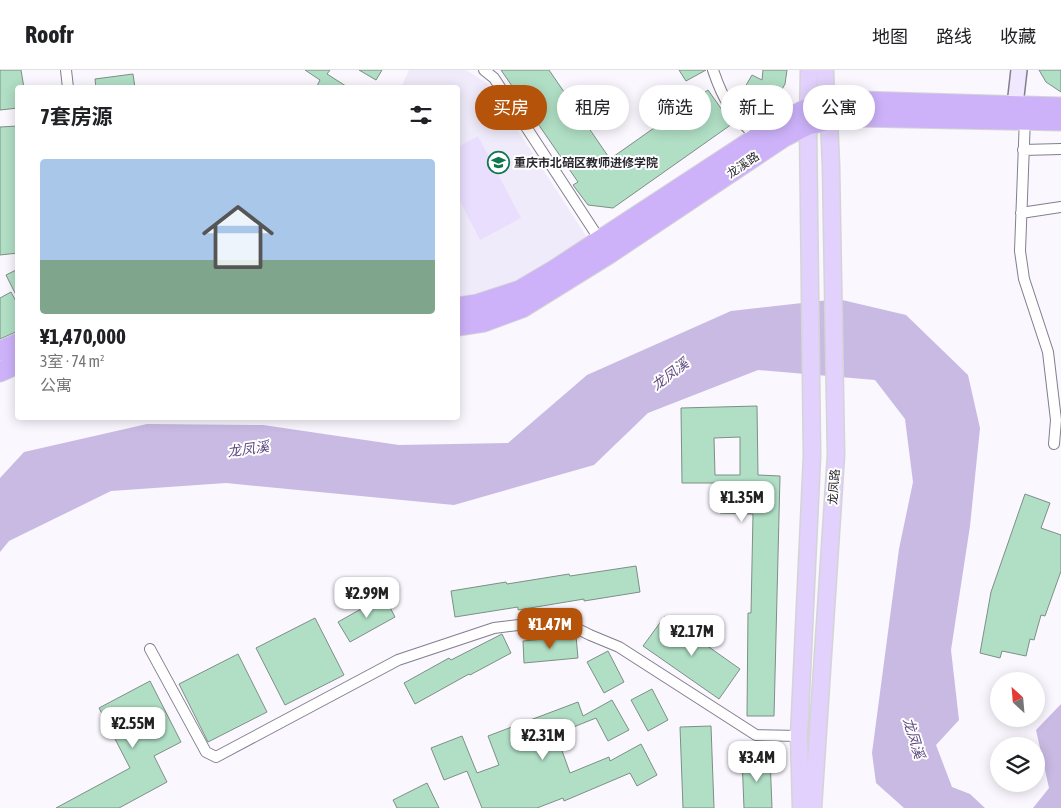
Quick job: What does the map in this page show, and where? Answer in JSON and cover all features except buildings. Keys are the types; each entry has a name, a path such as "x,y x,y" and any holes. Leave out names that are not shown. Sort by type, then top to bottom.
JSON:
{"highway":[{"name":"龙溪路","path":"875,102 1021,111 1061,107"},
{"name":"龙溪路","path":"1021,111 1061,121"},
{"name":"龙溪路","path":"460,307 477,304 520,290 554,270 777,124 803,118"},
{"name":"龙溪路","path":"460,326 484,322 522,308 609,254 803,124"},
{"path":"0,351 15,344"},
{"path":"0,372 15,365"}],"main road":[{"path":"809,70 812,85"},
{"path":"823,85 825,70"},
{"name":"龙凤路","path":"801,808 800,736 812,456 808,166 815,130"},
{"name":"龙凤路","path":"813,808 836,455 830,166 822,130"}],"street":[{"path":"66,70 68,85"},
{"path":"484,70 494,78 600,240"},
{"path":"713,70 718,86 732,111 742,124 757,137"},
{"path":"1019,70 1023,150 1020,251 1024,279 1048,352 1057,403 1054,444"},
{"path":"1023,150 1061,149"},
{"path":"1021,213 1061,207"},
{"path":"150,649 206,752 216,757 398,660 494,628 560,620 620,647 756,735 800,736"}],"shaded area":[{"name":"重庆市北碚区教师进修学院","path":"409,70 466,70 488,84 475,85 475,130 518,130 588,239 528,276 460,298 460,85 402,85"},
{"path":"478,136 521,218 480,240 460,201 460,146"}],"water":[{"name":"龙凤溪","path":"838,299 906,315 968,375 980,428 970,526 951,650 959,720 936,745 952,787 970,794 985,808 904,808 876,783 872,753 899,549 913,482 905,419 875,380 758,370 648,413 594,465 454,505 226,483 111,491 9,541 0,552 0,478 24,452 147,424 263,425 399,445 508,443 587,375 731,311"},
{"path":"1061,704 1061,808 1033,808 1049,788 1045,770 1045,737 1038,737 1036,730 1038,728 1045,728 1045,721"}],"place":[{"name":"重庆市北碚区教师进修学院","path":"498,163"}]}
